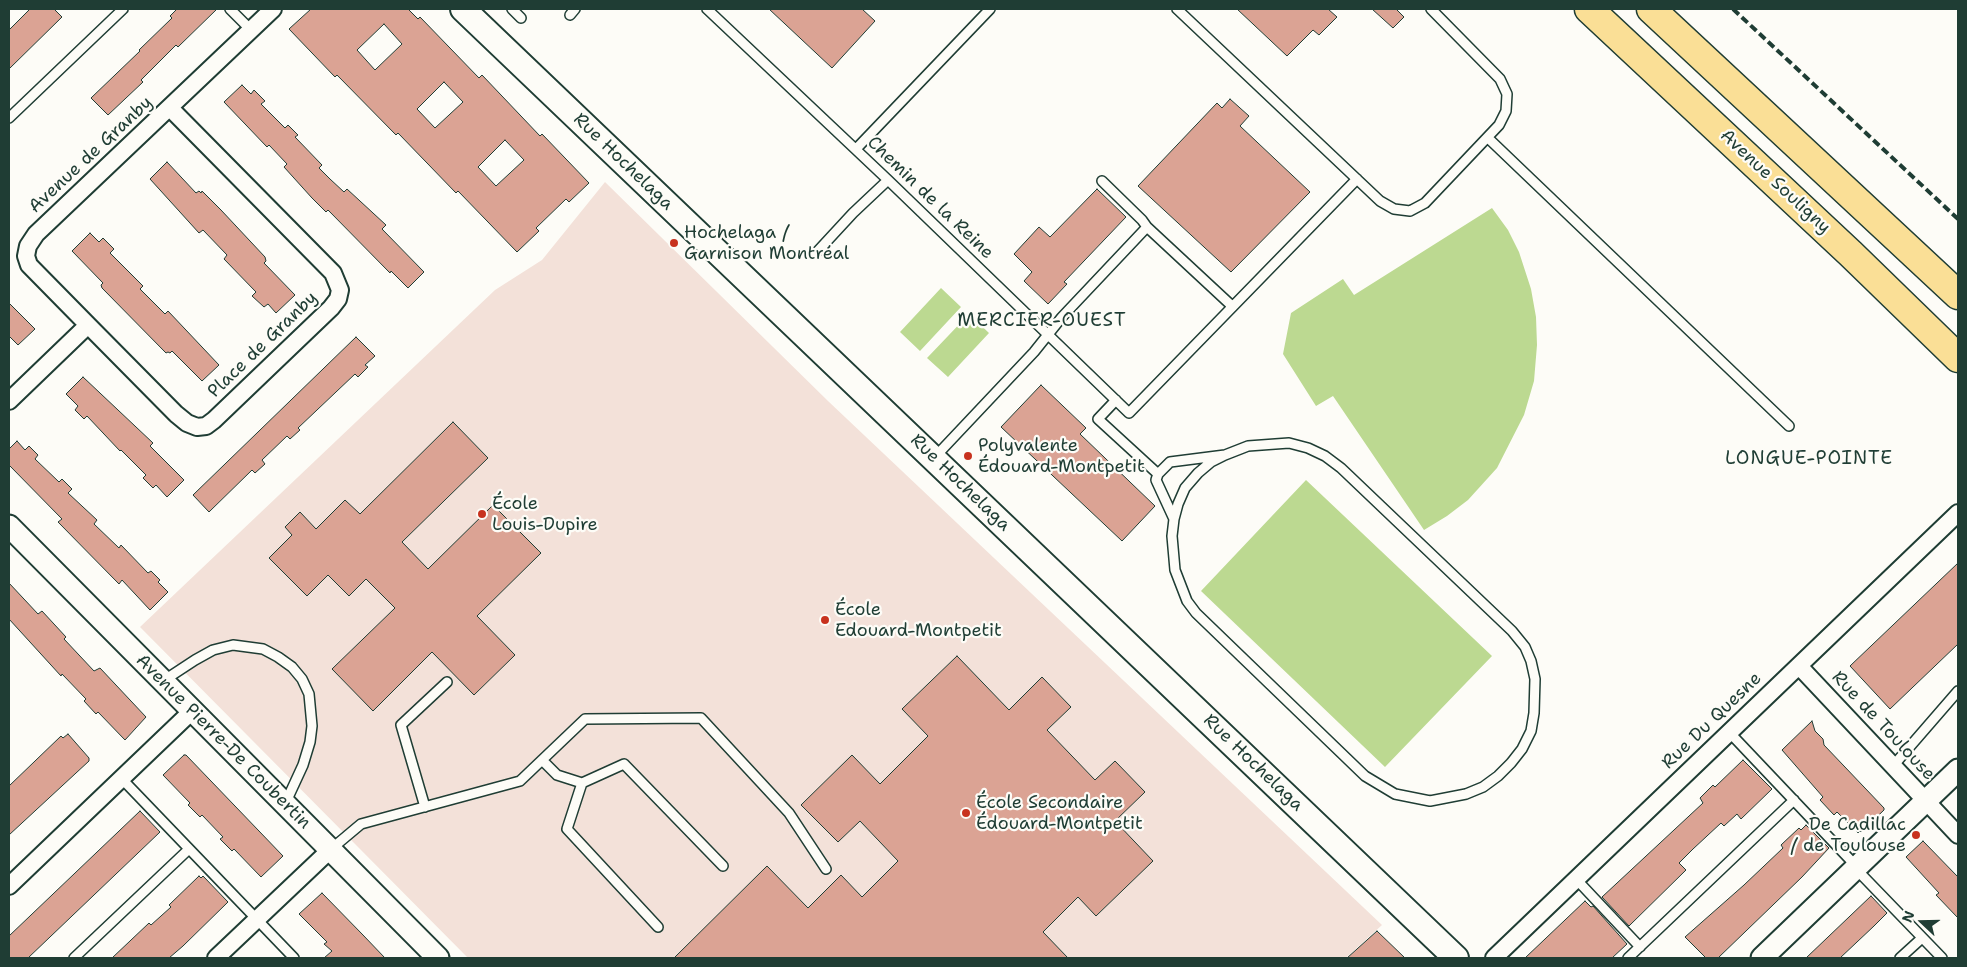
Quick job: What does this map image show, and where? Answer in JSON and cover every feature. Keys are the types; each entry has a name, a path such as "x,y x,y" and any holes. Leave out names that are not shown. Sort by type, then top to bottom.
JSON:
{"highway":[{"name":"Avenue Souligny","path":"1589,9 1851,254 1958,358"},
{"path":"1652,9 1958,295"}],"main road":[{"name":"Rue Hochelaga","path":"463,9 835,367 934,458 1456,958"}],"street":[{"name":"Avenue de Granby","path":"88,326 28,265 26,256 28,246 36,234 273,9"},
{"name":"Place de Granby","path":"88,326 176,414 187,423 197,427 206,426 214,420 338,300 340,290 333,273 170,108"},
{"path":"9,401 88,326"},
{"name":"Rue Du Quesne","path":"1494,958 1958,513"},
{"name":"Avenue Pierre-De Coubertin","path":"9,526 438,958"},
{"name":"Rue de Toulouse","path":"1799,666 1958,835"},
{"path":"9,886 192,711"},
{"path":"1762,958 1958,770"},
{"path":"216,958 330,850"}],"lane":[{"path":"9,118 122,9"},
{"path":"230,9 251,30"},
{"path":"512,9 521,18"},
{"name":"Chemin de la Reine","path":"707,9 856,149 1128,413 1232,306"},
{"path":"1177,9 1380,201 1394,209 1410,211 1425,203 1488,138 1499,125 1506,111 1507,94 1500,79 1431,9"},
{"path":"856,149 986,10"},
{"path":"1488,138 1789,426"},
{"path":"1102,180 1147,227 1232,306 1357,179"},
{"path":"816,253 888,180"},
{"path":"934,458 1034,352 1048,334 1147,227"},
{"path":"1116,400 1098,419 1158,474"},
{"path":"1289,443 1308,448 1325,456 1341,468 1512,631 1525,647 1531,661 1536,695 1531,731 1522,749 1511,764 1498,776 1474,790 1448,799 1430,800 1395,794 1365,776 1196,613 1187,601 1174,570 1172,536 1174,519 1185,488 1198,473 1225,455 1248,446 1289,443"},
{"path":"1174,519 1156,480 1158,474 1170,462 1225,455"},
{"path":"163,681 194,660 213,650 234,645 263,649 278,656 292,667 302,679 309,694 312,726 310,742 303,766 285,804"},
{"path":"425,807 401,725 447,682"},
{"path":"1893,766 1958,692"},
{"path":"330,850 361,824 520,781 585,719 701,718 789,813 826,869"},
{"path":"1729,732 1942,958"},
{"path":"542,760 557,775 582,782 624,764 723,866"},
{"path":"122,778 294,958"},
{"path":"582,782 566,829 658,927"},
{"path":"1628,958 1794,800"},
{"path":"74,958 189,849"},
{"path":"1576,879 1640,947"},
{"path":"1900,958 1922,938"}],"shaded area":[{"name":"École Edouard-Montpetit","path":"605,182 828,401 1382,925 1346,958 468,958 140,627 495,290 542,260"}],"green space":[{"path":"1492,208 1508,230 1519,252 1531,289 1536,317 1537,345 1534,381 1524,415 1497,468 1468,500 1424,530 1333,396 1316,406 1283,354 1291,313 1343,279 1354,295"},
{"path":"941,288 961,307 920,351 900,332"},
{"path":"969,314 989,333 948,377 927,358"},
{"path":"1306,480 1492,656 1385,767 1201,591"}],"building":[{"path":"30,9 54,9 62,17 9,69 9,30"},
{"path":"177,9 217,9 178,47 176,45 141,80 143,82 108,115 91,98 172,18 170,16"},
{"path":"311,9 408,9 418,19 420,17 479,78 482,75 540,136 542,134 589,183 569,202 566,199 536,228 539,231 517,252 458,191 456,193 398,133 396,135 337,75 335,77 289,29","holes":["384,24 402,44 375,70 357,50","444,82 463,102 435,128 417,109","505,140 524,160 496,186 478,167"]},
{"path":"769,9 862,9 875,21 832,68"},
{"path":"1237,9 1328,9 1337,17 1319,35 1313,30 1287,56"},
{"path":"1372,9 1396,9 1404,17 1393,28"},
{"path":"242,85 251,94 254,90 265,101 261,104 285,128 288,125 298,135 295,137 322,165 319,168 330,179 344,192 347,189 386,225 382,229 424,272 408,288 391,271 390,273 328,210 326,212 312,198 284,167 287,164 269,145 267,147 224,102"},
{"path":"1230,99 1249,116 1240,126 1310,192 1231,272 1138,186 1217,103 1222,108"},
{"path":"167,162 196,193 199,191 201,193 202,191 221,210 265,257 266,261 264,263 295,295 276,313 268,304 264,307 252,296 256,292 224,259 227,255 203,230 199,233 150,179"},
{"path":"1097,189 1126,217 1064,282 1067,284 1048,304 1024,281 1032,272 1014,254 1039,227 1050,237"},
{"path":"90,233 99,242 103,238 114,249 110,253 143,286 140,289 165,314 168,311 219,365 202,381 172,351 166,353 102,288 101,285 103,283 72,251"},
{"path":"9,303 35,329 18,345 9,336"},
{"path":"356,337 375,356 365,365 368,367 358,377 355,374 298,428 300,430 290,439 287,436 262,460 265,464 255,473 252,470 209,512 193,495"},
{"path":"83,377 153,443 150,446 184,480 167,497 156,485 153,488 143,478 146,475 87,416 84,419 75,410 78,406 66,394"},
{"path":"1041,385 1086,428 1080,434 1155,506 1122,541 1001,427"},
{"path":"453,422 488,458 402,542 428,569 493,505 541,553 477,616 515,655 474,695 432,652 373,711 332,669 395,608 366,579 349,596 328,575 307,596 269,558 292,535 285,527 300,512 316,529 345,500 360,514"},
{"path":"17,441 25,450 29,446 38,455 35,459 59,482 62,479 72,489 68,493 97,520 94,524 119,548 121,545 148,573 151,571 160,580 158,582 168,592 150,610 122,580 119,584 58,522 62,519 9,465 9,449"},
{"path":"1958,563 1958,644 1890,709 1850,666"},
{"path":"9,583 38,614 42,611 66,637 64,639 94,671 100,668 146,717 125,740 98,712 96,714 84,701 86,699 62,674 61,676 9,619"},
{"name":"École Secondaire Édouard-Montpetit","path":"957,656 1009,710 1042,677 1071,707 1047,730 1095,780 1115,761 1145,792 1115,821 1153,861 1096,916 1078,897 1043,932 1068,958 674,958 767,866 808,908 841,875 862,897 898,861 860,821 838,842 801,805 852,755 880,784 928,736 902,709"},
{"path":"1812,721 1815,731 1823,739 1824,745 1884,808 1861,832 1858,833 1837,812 1834,815 1820,800 1823,797 1782,750"},
{"path":"68,734 89,758 89,761 9,835 9,786 61,736 63,738"},
{"path":"184,755 283,856 261,877 234,849 232,851 220,839 223,837 202,815 200,817 188,805 190,803 163,775"},
{"path":"1743,760 1772,789 1741,819 1737,814 1724,826 1721,823 1693,849 1679,863 1686,870 1629,926 1602,897 1703,803 1700,798 1713,785 1715,787"},
{"path":"140,811 160,832 28,958 9,958 9,936"},
{"path":"1806,825 1829,848 1802,877 1718,958 1706,958 1685,937 1783,848 1781,845 1799,828 1801,830"},
{"path":"1923,841 1958,877 1958,918 1936,895 1939,893 1906,857"},
{"path":"199,876 201,878 203,876 228,902 183,946 169,958 112,958 149,923 151,925 171,907 169,905"},
{"path":"322,893 385,958 324,958 332,951 324,944 327,942 299,914"},
{"path":"1871,896 1887,913 1874,926 1840,958 1806,958"},
{"path":"1585,901 1591,907 1593,906 1627,944 1612,958 1525,958"},
{"path":"1377,931 1405,958 1347,958"}],"railway":[{"path":"1733,9 1958,219"}],"place":[{"name":"Hochelaga / Garnison Montréal","path":"674,243"},
{"name":"Polyvalente Édouard-Montpetit","path":"968,456"},
{"name":"École Louis-Dupire","path":"482,514"},
{"name":"École Edouard-Montpetit","path":"825,620"},
{"name":"École Secondaire Édouard-Montpetit","path":"966,813"},
{"name":"De Cadillac / de Toulouse","path":"1916,835"}],"district":[{"name":"MERCIER-OUEST","path":"1042,321"},
{"name":"LONGUE-POINTE","path":"1809,459"}]}
